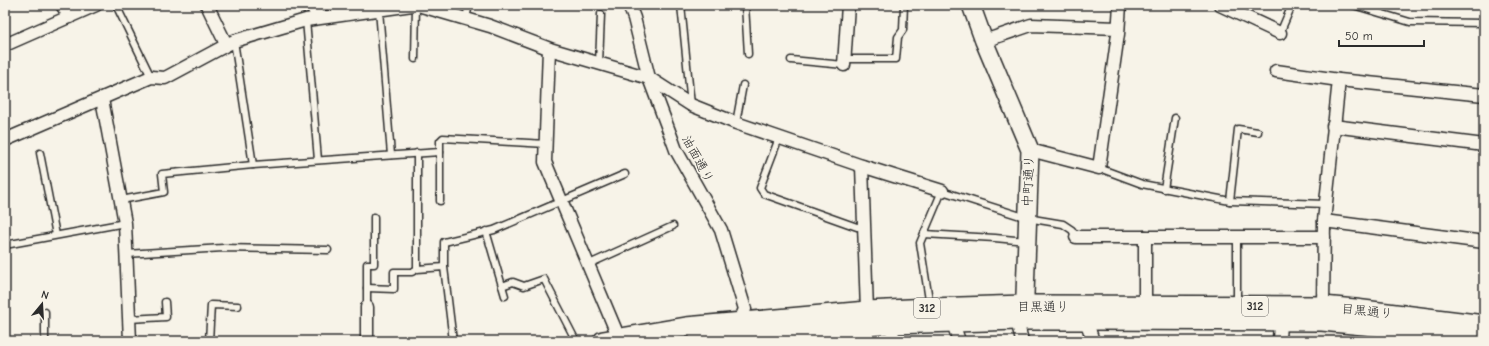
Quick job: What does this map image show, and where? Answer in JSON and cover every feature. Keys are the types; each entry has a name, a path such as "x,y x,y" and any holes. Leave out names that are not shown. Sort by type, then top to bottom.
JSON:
{"main road":[{"name":"目黒通り","path":"611,340 686,327 739,323 892,333 953,323 1023,315 1145,306 1323,306 1484,325"},
{"name":"目黒通り","path":"698,341 828,328 867,311 930,308 1086,320 1322,321 1484,340"}],"street":[{"path":"62,5 70,17"},
{"path":"5,45 96,5"},
{"path":"208,5 230,42"},
{"path":"311,5 319,17"},
{"path":"5,140 151,77 166,78 230,42 319,17 412,5"},
{"path":"417,5 466,18 549,49 648,78 691,105 736,123 862,166 942,191"},
{"name":"油面通り","path":"629,5 634,18 648,78 676,150 721,230 746,309 739,323"},
{"path":"844,62 848,5"},
{"name":"中町通り","path":"971,5 984,41 1030,150 1023,315"},
{"path":"1030,150 1099,168 1120,5"},
{"path":"1220,5 1280,33"},
{"path":"984,41 1031,25 1118,28"},
{"path":"549,49 545,162 588,265 611,340"},
{"path":"1276,72 1484,95"},
{"path":"1323,306 1324,221 1338,80"},
{"path":"102,99 125,223 130,341"},
{"path":"1333,126 1484,145"},
{"path":"862,166 867,311"},
{"path":"1324,221 1484,242"},
{"path":"1076,237 1324,237"},
{"path":"1145,237 1145,306"},
{"path":"367,307 367,341"},
{"path":"1022,341 1023,315"},
{"path":"1086,320 1093,341"},
{"path":"1280,321 1280,341"},
{"path":"723,339 739,323"},
{"path":"953,323 959,341"}],"lane":[{"path":"116,5 151,77"},
{"path":"415,59 417,5"},
{"path":"466,18 469,5"},
{"path":"681,5 691,105"},
{"path":"745,5 748,54"},
{"path":"791,60 844,62 896,60 898,37 903,30 904,5"},
{"path":"1280,33 1292,5"},
{"path":"1353,5 1410,22 1484,23"},
{"path":"382,8 391,155"},
{"path":"599,64 601,14"},
{"path":"306,20 318,160"},
{"path":"230,42 253,165"},
{"path":"736,123 742,85"},
{"path":"1164,190 1174,118"},
{"path":"1230,202 1238,129 1258,132"},
{"path":"440,201 440,141 442,138 546,144"},
{"path":"779,138 760,188 764,194 857,227 864,226"},
{"path":"121,200 164,192 162,174 253,165 440,152"},
{"path":"40,153 56,235"},
{"path":"417,154 417,269"},
{"path":"1099,168 1142,184 1164,190 1230,202 1326,204"},
{"path":"453,341 444,267 444,242 494,230 625,174"},
{"path":"930,308 920,243 942,191 1027,218 1063,224 1072,230 1076,237"},
{"path":"367,307 367,264 374,264 374,217"},
{"path":"5,245 125,223"},
{"path":"588,265 673,226"},
{"path":"486,231 505,296"},
{"path":"924,234 1026,241"},
{"path":"1237,237 1237,306"},
{"path":"126,254 223,248 328,250"},
{"path":"367,288 394,289 394,272 412,272 417,269 444,267"},
{"path":"502,286 513,282 524,286 544,279 576,341"},
{"path":"129,319 166,317 165,302"},
{"path":"209,341 210,305 238,306"},
{"path":"45,312 45,341"}],"shaded area":[{"path":"1285,326 1435,341 1284,341"}]}
